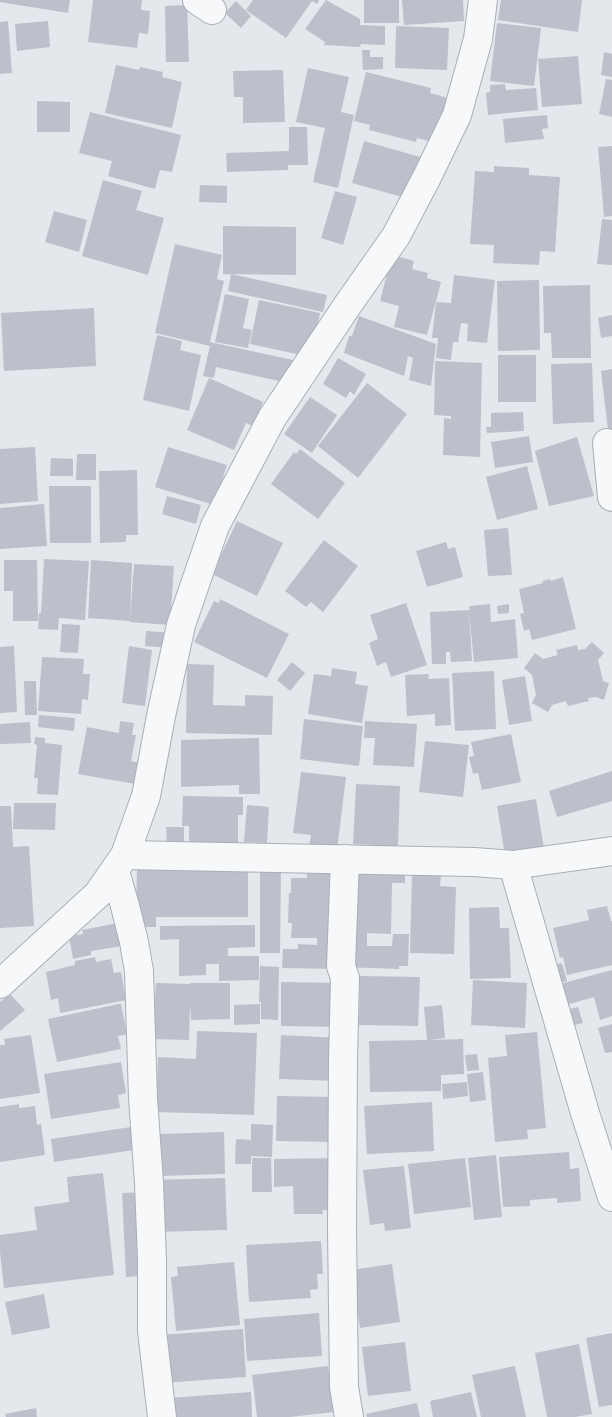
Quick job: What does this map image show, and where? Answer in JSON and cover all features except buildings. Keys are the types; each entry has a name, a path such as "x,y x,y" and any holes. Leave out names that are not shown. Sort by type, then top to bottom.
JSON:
{"street":[{"path":"0,984 98,894 120,863 146,796 181,625 215,526 272,418 396,236 427,177 457,115 478,39 483,0"},
{"path":"607,443 612,497"},
{"path":"120,863 345,860 474,862 513,865 612,851"},
{"path":"345,860 341,966 344,978 342,1229 344,1387 349,1417"},
{"path":"120,863 127,915 139,971 143,1098 151,1231 152,1331 162,1417"},
{"path":"513,865 584,1113 612,1197"}]}
